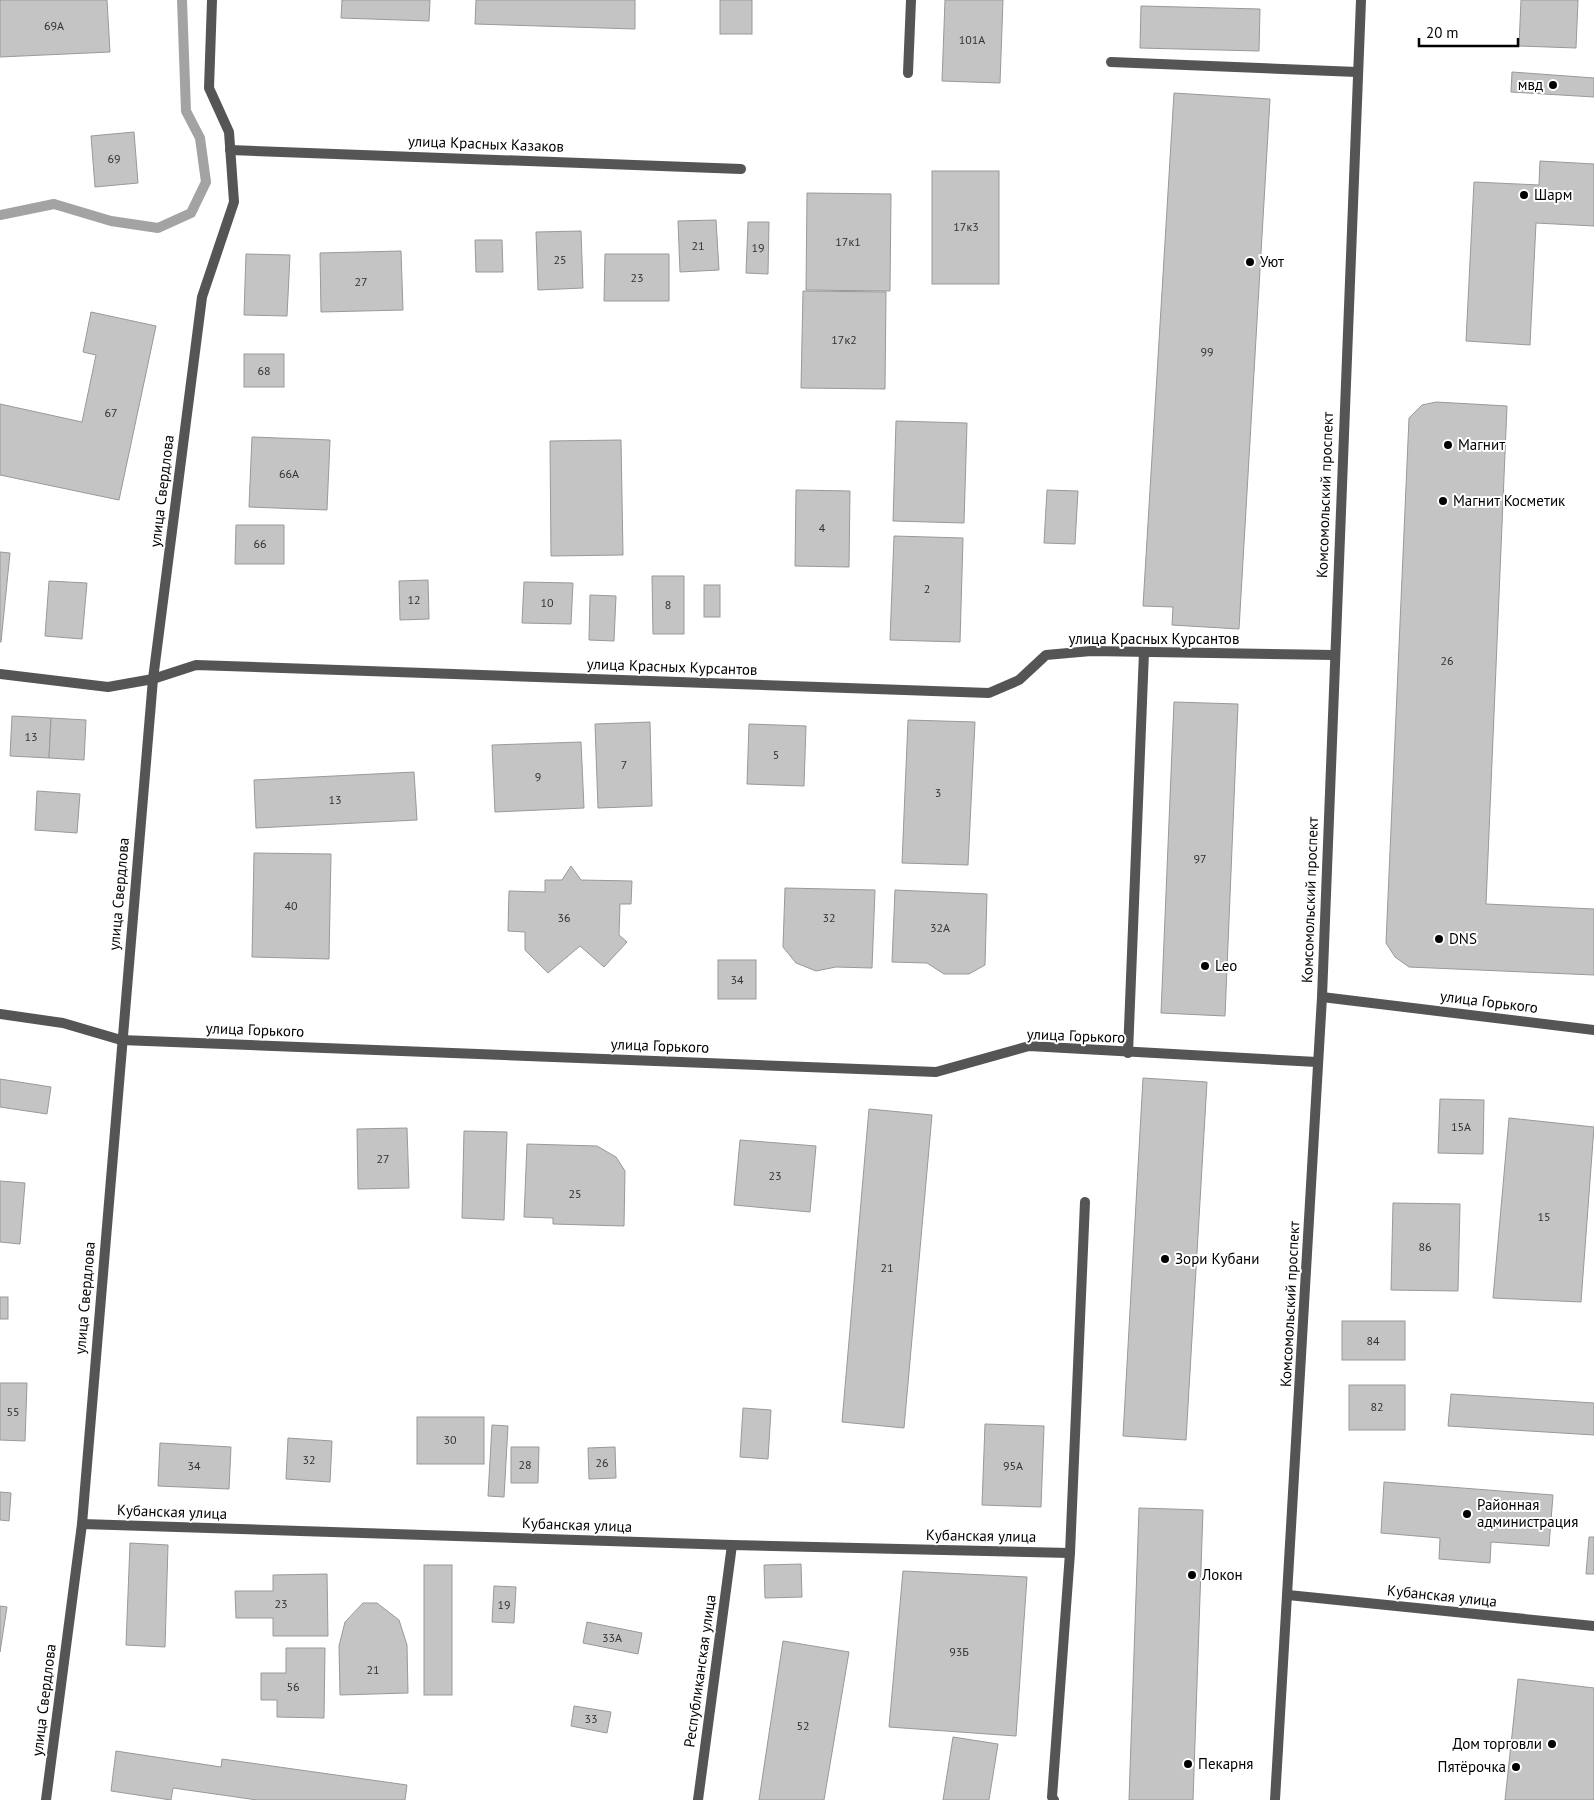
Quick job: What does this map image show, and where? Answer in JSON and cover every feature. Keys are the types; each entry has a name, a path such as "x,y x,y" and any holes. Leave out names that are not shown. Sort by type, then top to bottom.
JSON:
{"street":[{"name":"улица Свердлова","path":"46,1800 82,1524 152,679 202,297 234,202 229,132 209,88 212,0"},
{"path":"908,73 911,0"},
{"name":"Комсомольский проспект","path":"1275,1800 1322,997 1361,0"},
{"path":"1111,62 1357,72"},
{"name":"улица Красных Казаков","path":"230,150 741,169"},
{"name":"улица Красных Курсантов","path":"0,674 108,687 152,679 196,665 989,693 1019,680 1046,655 1091,651 1334,655"},
{"path":"1128,1053 1144,652"},
{"name":"улица Горького","path":"1322,997 1594,1030"},
{"name":"улица Горького","path":"0,1014 63,1023 121,1040 936,1072 1029,1046 1317,1062"},
{"path":"1054,1800 1052,1797 1070,1553 1085,1202"},
{"name":"Кубанская улица","path":"82,1524 732,1545 1070,1553"},
{"name":"Республиканская улица","path":"698,1800 732,1545"},
{"name":"Кубанская улица","path":"1288,1595 1594,1626"}],"building":[{"path":"0,0 107,0 110,52 0,57"},
{"path":"342,0 430,0 429,21 341,18"},
{"path":"476,0 635,0 635,29 475,24"},
{"path":"720,0 752,0 752,34 720,34"},
{"path":"945,0 1003,0 1000,83 942,81"},
{"path":"1521,0 1578,0 1576,48 1519,46"},
{"path":"1141,6 1260,9 1259,51 1140,48"},
{"name":"мвд","path":"1512,72 1594,78 1594,97 1511,92"},
{"path":"1174,93 1270,99 1239,629 1172,625 1173,607 1143,606"},
{"path":"134,132 138,183 95,187 91,136"},
{"path":"1540,161 1594,164 1594,226 1536,223 1530,345 1466,341 1474,182 1539,185"},
{"path":"932,171 999,171 999,284 932,284"},
{"path":"807,193 891,194 890,291 806,290"},
{"path":"716,220 719,270 680,272 678,221"},
{"path":"748,222 769,222 768,274 746,273"},
{"path":"581,231 583,288 538,290 536,232"},
{"path":"475,240 502,240 503,272 476,272"},
{"path":"401,251 403,310 321,312 320,253"},
{"path":"246,254 290,255 287,316 244,315"},
{"path":"605,254 669,254 669,301 604,301"},
{"path":"803,291 886,292 885,389 801,388"},
{"path":"91,312 156,326 119,500 0,475 0,404 82,422 96,355 83,352"},
{"path":"244,354 284,354 284,387 244,387"},
{"path":"1436,402 1507,406 1486,904 1594,909 1594,975 1409,967 1395,957 1386,943 1409,418 1422,405"},
{"path":"896,421 967,423 964,523 893,521"},
{"path":"252,437 330,440 327,510 249,507"},
{"path":"621,440 623,555 551,556 550,441"},
{"path":"796,490 850,491 849,567 795,566"},
{"path":"1047,490 1078,491 1075,544 1044,543"},
{"path":"236,525 284,525 284,564 235,564"},
{"path":"894,536 963,538 960,642 890,640"},
{"path":"0,552 10,553 1,642 0,642"},
{"path":"652,576 684,576 684,634 653,634"},
{"path":"428,580 429,619 400,620 399,581"},
{"path":"49,581 87,583 82,639 45,636"},
{"path":"524,582 573,583 571,624 522,623"},
{"path":"704,585 720,585 720,617 704,617"},
{"path":"590,595 616,596 614,641 589,640"},
{"path":"1174,702 1238,704 1225,1016 1161,1013"},
{"path":"12,716 51,718 49,758 10,756"},
{"path":"51,718 86,720 84,760 49,758"},
{"path":"908,720 975,722 968,865 902,863"},
{"path":"650,722 652,806 598,808 595,724"},
{"path":"749,724 806,726 804,786 747,784"},
{"path":"581,742 584,808 495,812 492,745"},
{"path":"414,772 417,820 256,828 254,780"},
{"path":"37,791 80,794 77,833 35,830"},
{"path":"254,853 331,854 329,959 252,957"},
{"path":"571,866 581,880 632,881 631,904 620,904 619,935 627,942 604,967 580,946 548,973 525,950 525,932 508,931 509,891 545,892 545,880 562,880"},
{"path":"785,888 875,890 872,968 836,967 816,971 796,963 783,947"},
{"path":"895,890 987,894 985,965 969,974 944,974 927,963 892,962"},
{"path":"718,960 756,960 756,999 718,999"},
{"name":"Зори Кубани","path":"1143,1078 1207,1082 1186,1440 1123,1436"},
{"path":"0,1079 51,1087 47,1114 0,1107"},
{"path":"1440,1099 1484,1100 1483,1154 1438,1153"},
{"path":"869,1109 932,1115 904,1428 842,1422"},
{"path":"1509,1118 1594,1127 1581,1302 1493,1298"},
{"path":"407,1128 409,1188 358,1189 357,1129"},
{"path":"464,1131 507,1132 504,1220 462,1218"},
{"path":"740,1140 816,1146 810,1212 734,1205"},
{"path":"527,1144 597,1146 616,1157 625,1171 624,1226 553,1224 553,1218 524,1217"},
{"path":"0,1181 25,1183 20,1244 0,1242"},
{"path":"1393,1203 1460,1204 1458,1291 1391,1290"},
{"path":"0,1297 8,1297 8,1319 0,1319"},
{"path":"1342,1321 1405,1321 1405,1360 1342,1360"},
{"path":"0,1383 27,1383 25,1441 0,1440"},
{"path":"1349,1385 1405,1385 1405,1430 1349,1430"},
{"path":"1451,1394 1594,1403 1594,1435 1448,1426"},
{"path":"743,1408 771,1410 768,1459 740,1457"},
{"path":"417,1417 484,1417 484,1464 417,1464"},
{"path":"985,1424 1044,1426 1041,1507 982,1505"},
{"path":"492,1425 508,1426 504,1497 488,1496"},
{"path":"288,1438 332,1441 330,1482 286,1479"},
{"path":"160,1443 231,1447 229,1489 158,1486"},
{"path":"511,1447 539,1447 538,1483 511,1483"},
{"path":"615,1447 616,1478 589,1479 588,1448"},
{"name":"Районная администрация","path":"1384,1482 1553,1495 1549,1546 1491,1542 1490,1563 1439,1559 1440,1538 1381,1533"},
{"path":"0,1492 11,1493 9,1521 0,1520"},
{"path":"1139,1508 1203,1510 1193,1800 1129,1800"},
{"path":"1589,1537 1594,1537 1594,1574 1586,1574"},
{"path":"130,1543 168,1545 165,1647 126,1645"},
{"path":"801,1564 802,1597 765,1598 764,1565"},
{"path":"424,1565 452,1565 452,1695 424,1695"},
{"path":"903,1571 1027,1577 1016,1736 889,1727"},
{"path":"327,1574 328,1636 273,1636 273,1618 236,1618 235,1591 273,1591 273,1575"},
{"path":"494,1586 516,1587 514,1623 492,1622"},
{"path":"363,1603 377,1603 399,1620 407,1645 408,1693 340,1695 339,1646 345,1622"},
{"path":"0,1606 7,1607 0,1652"},
{"path":"587,1622 642,1633 638,1654 583,1643"},
{"path":"783,1641 849,1652 824,1800 759,1800"},
{"path":"286,1648 325,1648 324,1718 277,1717 277,1700 261,1700 261,1673 286,1673"},
{"name":"Дом торговли","path":"1518,1679 1594,1688 1594,1800 1505,1800"},
{"path":"574,1706 611,1712 607,1733 571,1726"},
{"path":"953,1737 998,1744 989,1800 943,1800"},
{"path":"116,1751 221,1767 222,1759 407,1785 405,1800 257,1800 173,1788 171,1800 111,1791"}],"waterway":[{"path":"0,215 54,204 111,221 158,228 191,213 206,182 200,138 186,111 182,0"}],"place":[{"name":"мвд","path":"1553,85"},
{"name":"Шарм","path":"1524,195"},
{"name":"Уют","path":"1250,262"},
{"name":"Магнит","path":"1448,445"},
{"name":"Магнит Косметик","path":"1443,501"},
{"name":"DNS","path":"1439,939"},
{"name":"Leo","path":"1205,966"},
{"name":"Зори Кубани","path":"1165,1259"},
{"name":"Районная администрация","path":"1467,1514"},
{"name":"Локон","path":"1192,1575"},
{"name":"Дом торговли","path":"1552,1744"},
{"name":"Пекарня","path":"1188,1764"},
{"name":"Пятёрочка","path":"1516,1767"}]}
